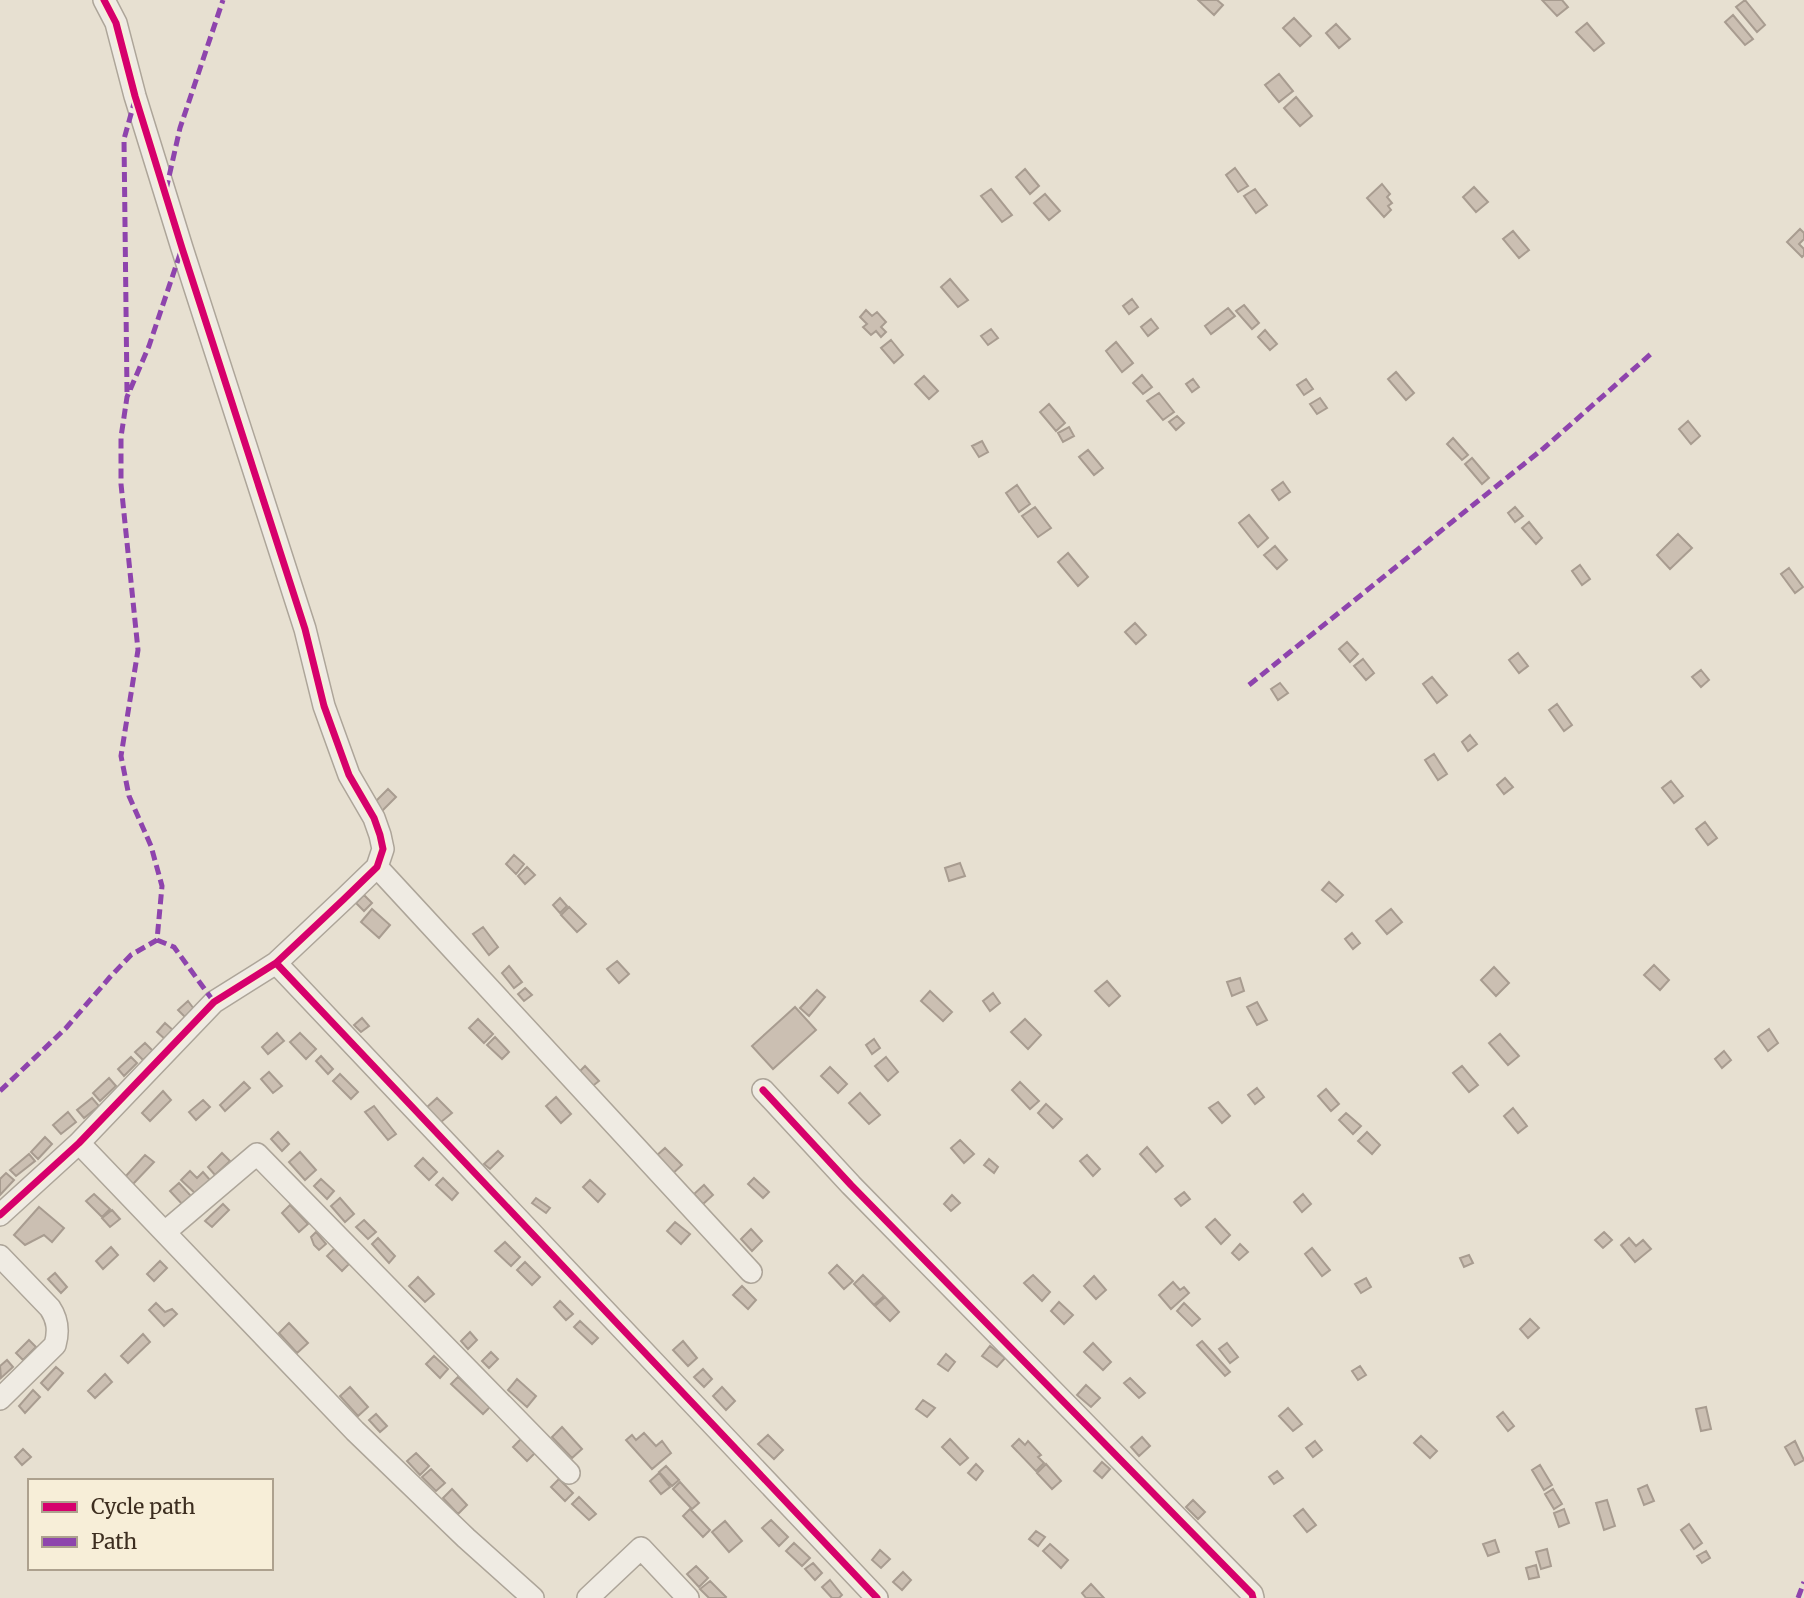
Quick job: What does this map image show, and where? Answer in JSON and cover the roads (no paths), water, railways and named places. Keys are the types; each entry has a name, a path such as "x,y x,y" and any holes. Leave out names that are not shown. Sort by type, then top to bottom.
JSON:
{"street":[{"path":"0,1215 79,1143 214,1002 276,963 377,867 383,849 374,818 349,775 324,706 305,629 182,248 135,96 116,23 104,0"},
{"path":"377,867 751,1272"},
{"path":"276,963 877,1598"},
{"path":"763,1090 851,1185 1253,1598"},
{"path":"79,1143 355,1431 533,1598"},
{"path":"165,1232 257,1154 569,1473"},
{"path":"0,1256 50,1308 58,1326 55,1345 0,1399"},
{"path":"587,1598 641,1548 688,1598"}]}
